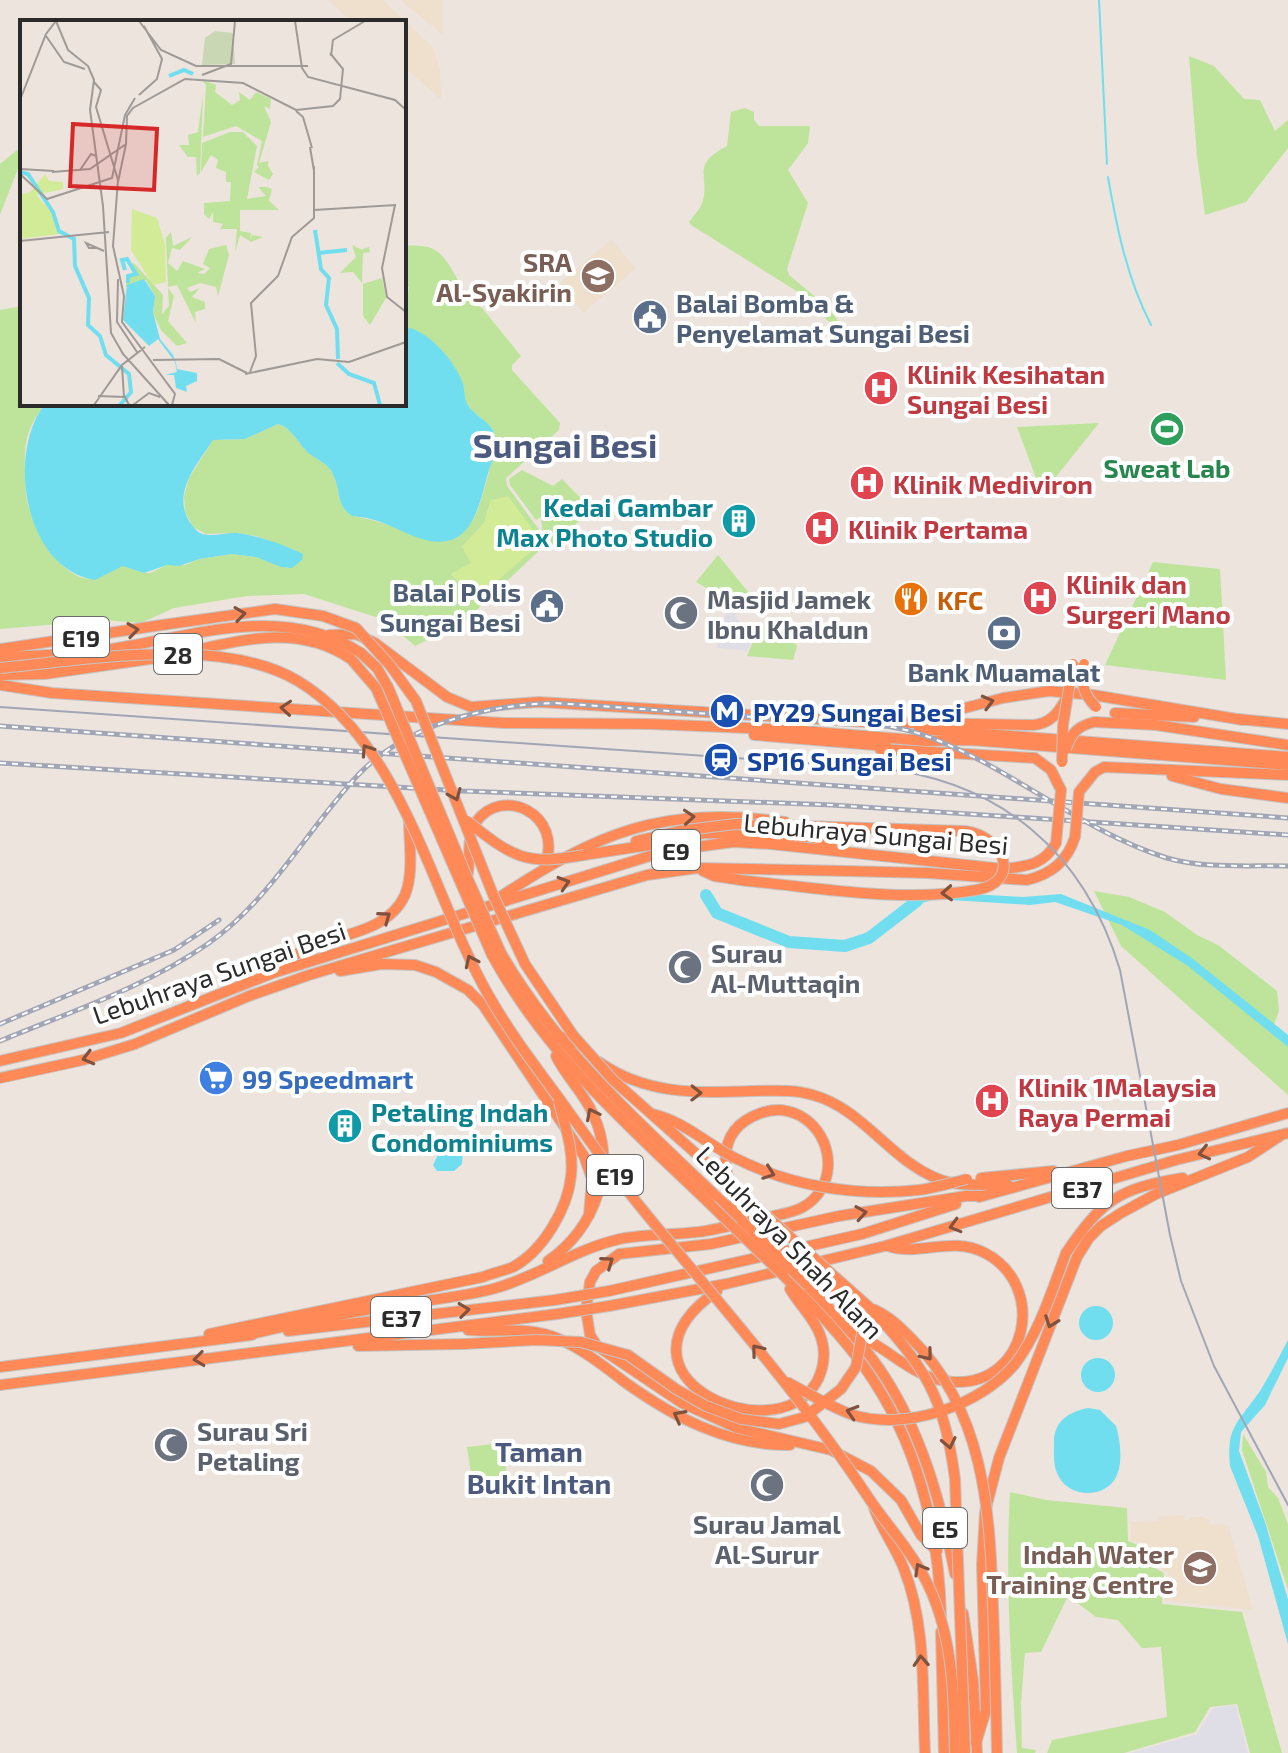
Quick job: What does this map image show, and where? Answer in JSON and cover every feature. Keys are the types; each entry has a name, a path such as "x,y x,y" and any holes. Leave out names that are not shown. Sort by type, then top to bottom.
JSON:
{"highway":[{"name":"E19","path":"0,649 275,609 323,616 356,628 389,664 416,701 494,897 525,964 549,1003 597,1064 868,1306 906,1346 928,1380 938,1400 950,1442 955,1479 965,1753"},
{"name":"28","path":"0,657 104,650 242,625 297,627 329,635 377,668 388,687 497,954"},
{"path":"329,635 356,634 398,657 447,697 471,707 539,702 866,722 1034,725 1046,723 1054,717 1067,697 1079,664 1084,695 1096,707 1156,725"},
{"name":"28","path":"0,675 45,674 123,664 267,636 311,641 356,656 376,688 497,954"},
{"name":"E19","path":"0,668 144,654 255,662 296,680 329,704 359,738 409,816 472,965 509,1030 620,1182 785,1381 916,1561 937,1604 949,1646 955,1753"},
{"path":"0,685 52,693 503,723 791,730 927,741 969,740 1288,765"},
{"path":"913,722 1003,698 1049,691 1093,695 1243,720"},
{"path":"1062,762 1067,697"},
{"path":"1115,713 1288,724"},
{"path":"866,722 939,731 1288,757"},
{"name":"Lebuhraya Sungai Besi","path":"1,1061 121,1033 234,988 343,950 644,857 693,846 748,843 1004,869 1037,863 1056,843 1062,762 1071,736 1077,729 1094,722 1156,725 1288,745"},
{"path":"627,725 641,730 780,737 829,747 898,748 1035,758 1051,770 1061,790"},
{"path":"878,738 898,748 927,741"},
{"name":"Lebuhraya Sungai Besi","path":"0,1078 83,1060 135,1044 249,996 322,971 640,876 698,868 889,871 1027,880 1041,876 1067,857 1075,837 1079,792 1095,772 1104,767 1288,775"},
{"path":"1153,771 1205,785 1288,798"},
{"path":"467,877 471,864 469,839 482,816 510,806 527,810 540,821 548,838 547,860 542,870"},
{"path":"489,906 542,870 598,839 664,820 724,815 826,828"},
{"path":"234,988 313,946 377,924 395,910 405,893 409,873 409,816"},
{"path":"465,820 507,852 522,858 555,860 705,833 812,837 866,854"},
{"path":"584,855 679,831 735,824 978,833 991,839 999,849 1004,872 993,884 979,890 898,895 747,881 714,876 698,868"},
{"name":"Lebuhraya Shah Alam","path":"497,954 518,1000 593,1091 784,1276 836,1332 865,1368 892,1414 923,1489 937,1551 944,1753"},
{"path":"322,971 355,970 382,964 415,965 447,977 476,998 584,1156 592,1179 589,1215"},
{"path":"537,1271 575,1235 589,1215 602,1181 602,1140 591,1109 564,1071 555,1042 570,1038 600,1063 621,1075 664,1090 689,1093 792,1091 816,1095 845,1110 902,1159 925,1173 949,1182 1016,1186"},
{"name":"Lebuhraya Shah Alam","path":"555,1042 808,1286 853,1333 891,1386 931,1475 953,1565 973,1680 977,1748"},
{"path":"173,1344 483,1277 513,1267 556,1223 566,1199 571,1174 569,1145 558,1096"},
{"path":"247,1335 309,1320 510,1284 581,1251 622,1239 699,1232 802,1208 820,1191 828,1173 828,1162 822,1138 802,1116 778,1110 762,1112 741,1124 730,1138 725,1165 742,1221"},
{"path":"651,1113 672,1118 707,1144 753,1167 786,1179 834,1189 919,1190 967,1179 1084,1169"},
{"name":"E37","path":"0,1367 609,1291 862,1234 1016,1186 1288,1113"},
{"path":"977,1748 986,1710 982,1565 985,1512 991,1480 1077,1257 1101,1226 1156,1194 1248,1157 1284,1134"},
{"name":"E37","path":"0,1385 557,1314 726,1284 885,1246 1176,1160 1284,1134"},
{"path":"785,1381 855,1415 902,1420 953,1407 976,1396 1014,1365 1031,1338 1066,1253 1090,1218 1111,1200 1147,1184 1197,1176"},
{"path":"937,1551 921,1535 901,1500 881,1479 846,1456 725,1424 682,1403 609,1356 597,1346 587,1325 587,1293 596,1271 619,1254 711,1244 839,1216 982,1196"},
{"path":"853,1333 874,1342 913,1370 951,1382 972,1381 990,1373 1005,1362 1017,1344 1023,1325 1019,1292 1010,1275 994,1259 979,1250 959,1245 901,1249 885,1246"},
{"path":"301,1347 536,1340 581,1342 628,1355 706,1406 741,1419 779,1424 805,1417 841,1389 856,1367 864,1323 803,1251"},
{"path":"726,1284 688,1314 680,1327 677,1351 680,1368 694,1386 730,1405 754,1410 779,1409 793,1405 811,1390 822,1369 823,1345 818,1330 784,1276"},
{"path":"868,1306 888,1316 922,1349 939,1372 969,1428 979,1459 991,1533 997,1753"},
{"path":"454,1328 544,1333 572,1345 660,1406 698,1426 761,1444 808,1445"},
{"path":"871,1502 904,1569 914,1601 921,1656 925,1753"}],"shaded area":[{"path":"328,0 382,0 404,20 351,20"},
{"path":"401,0 442,0 443,35"},
{"path":"406,22 433,47 440,70 441,99 406,69"},
{"name":"SRA Al-Syakirin","path":"611,240 636,268 583,313 559,284"},
{"path":"740,598 747,606 735,616 753,638 747,651 717,648 719,631 729,608"},
{"name":"Indah Water Training Centre","path":"1184,1515 1185,1521 1202,1517 1211,1520 1207,1524 1228,1525 1253,1610 1165,1601 1168,1573 1151,1562 1147,1546 1131,1540 1131,1522 1158,1521 1159,1516"},
{"path":"1236,1705 1248,1753 1130,1753 1197,1734 1213,1708"}],"green space":[{"path":"1189,56 1214,66 1244,99 1260,100 1275,131 1288,120 1288,148 1246,202 1205,215 1197,156"},
{"path":"745,108 754,112 754,120 759,126 810,126 808,143 788,170 808,203 787,269 789,275 831,310 839,323 855,334 829,322 806,297 689,222 704,196 704,167 715,153 727,146 731,112"},
{"path":"20,148 20,163 0,215 0,164"},
{"path":"406,245 431,248 446,260 467,295 482,308 521,356 512,365 512,370 560,423 559,430 506,478 507,486 543,535 541,517 536,520 510,485 509,479 522,470 553,486 562,479 592,510 572,527 556,529 564,542 556,546 548,542 465,621 415,646 385,620 304,594 247,596 174,608 141,623 104,620 0,629 0,310 20,306 20,406 44,406 33,422 26,443 26,493 32,518 46,545 66,569 77,576 93,579 123,565 150,573 167,565 185,565 199,559 232,554 256,557 287,568 302,560 295,550 256,536 206,534 193,527 185,512 184,496 189,478 213,440 245,439 278,424 284,426 307,451 330,469 341,503 352,516 440,541 468,523 475,516 488,477 495,437 487,423 468,405 459,375 443,352 419,333 406,330 409,287 406,286","holes":["491,500 475,600 451,574 472,563 462,547 484,523"]},
{"path":"1099,423 1047,488 1042,494 1017,427"},
{"path":"508,496 542,542 475,600 451,574 471,563 462,547 484,523 491,500"},
{"path":"718,555 749,593 734,604 696,582"},
{"path":"1153,562 1220,569 1226,680 1105,665"},
{"path":"771,618 797,646 793,660 747,656 756,634"},
{"path":"1094,891 1129,897 1165,912 1197,935 1218,945 1277,991 1279,1011 1271,1032 1288,1047 1288,1095 1121,946"},
{"path":"1243,1434 1266,1472 1268,1487 1278,1498 1288,1524 1288,1590 1242,1450"},
{"path":"502,1443 508,1481 473,1486 467,1447"},
{"path":"1010,1492 1046,1500 1127,1508 1128,1541 1146,1548 1149,1565 1164,1573 1162,1604 1242,1612 1282,1753 1250,1753 1237,1704 1210,1707 1195,1732 1124,1753 1047,1753 1052,1740 1167,1717 1161,1647 1142,1648 1118,1620 1096,1617 1068,1596 1041,1652 1025,1653 1021,1703 1022,1748 1036,1750 1035,1753 1017,1753 1008,1590"}],"water":[{"path":"406,329 417,331 434,342 449,359 460,376 468,405 495,434 495,452 476,512 465,531 457,537 437,542 417,538 379,522 352,516 341,503 330,469 311,455 288,429 278,424 245,439 213,440 189,478 183,498 184,509 190,523 200,533 245,534 303,554 302,560 292,568 256,557 232,554 199,559 179,566 167,565 144,573 123,566 95,580 71,571 52,555 38,532 29,506 25,478 26,451 33,425 44,406 406,406"},
{"path":"971,894 1023,897 1061,894 1150,930 1193,959 1288,1035 1288,1047 1188,966 1122,925 1055,902 1030,905 935,899 909,912 905,908 914,899"},
{"path":"453,1139 463,1147 462,1164 454,1171 437,1171 433,1165 437,1157 434,1148 440,1143 447,1146"},
{"path":"1096,1306 1108,1311 1113,1323 1108,1335 1096,1340 1084,1335 1079,1323 1084,1311"},
{"path":"1288,1340 1288,1358 1265,1405 1241,1432 1239,1451 1288,1599 1288,1644 1258,1536 1230,1466 1229,1452 1232,1432 1260,1391"},
{"path":"1098,1358 1110,1363 1115,1375 1110,1387 1098,1392 1086,1387 1081,1375 1086,1363"},
{"path":"1088,1408 1100,1410 1116,1426 1120,1457 1119,1469 1112,1483 1097,1492 1088,1493 1070,1488 1058,1475 1054,1436 1063,1419"}],"waterway":[{"path":"1099,0 1107,164"},
{"path":"1108,177 1124,253 1151,325"},
{"path":"706,895 717,913 789,942 845,946 869,938 917,901"}],"tram line":[{"path":"0,707 879,768 923,776 963,789 1000,807 1032,830 1061,858 1085,891 1105,928 1120,970 1181,1281 1214,1366 1288,1505"}],"railway":[{"path":"0,1041 134,986 185,959 209,943 251,906 339,796 378,757 424,730 475,713 502,708 554,703 894,727 960,750 1105,832 1167,858 1212,865 1288,866"},
{"path":"0,726 1288,818"},
{"path":"0,763 462,791 832,805 1288,835"},
{"path":"0,1024 174,950 219,920"}],"place":[{"name":"SRA Al-Syakirin","path":"598,276"},
{"name":"Balai Bomba & Penyelamat Sungai Besi","path":"650,317"},
{"name":"Klinik Kesihatan Sungai Besi","path":"881,388"},
{"name":"Sweat Lab","path":"1167,429"},
{"name":"Klinik Mediviron","path":"867,483"},
{"name":"Kedai Gambar Max Photo Studio","path":"739,521"},
{"name":"Klinik Pertama","path":"822,528"},
{"name":"Klinik dan Surgeri Mano","path":"1040,598"},
{"name":"KFC","path":"911,599"},
{"name":"Balai Polis Sungai Besi","path":"547,606"},
{"name":"Masjid Jamek Ibnu Khaldun","path":"681,613"},
{"name":"Bank Muamalat","path":"1004,633"},
{"name":"PY29 Sungai Besi","path":"727,711"},
{"name":"SP16 Sungai Besi","path":"721,760"},
{"name":"Surau Al-Muttaqin","path":"685,967"},
{"name":"99 Speedmart","path":"216,1078"},
{"name":"Klinik 1Malaysia Raya Permai","path":"992,1101"},
{"name":"Petaling Indah Condominiums","path":"345,1126"},
{"name":"Surau Sri Petaling","path":"171,1445"},
{"name":"Surau Jamal Al-Surur","path":"767,1485"},
{"name":"Indah Water Training Centre","path":"1200,1568"}],"district":[{"name":"Sungai Besi","path":"565,444"},
{"name":"Taman Bukit Intan","path":"539,1467"}]}
